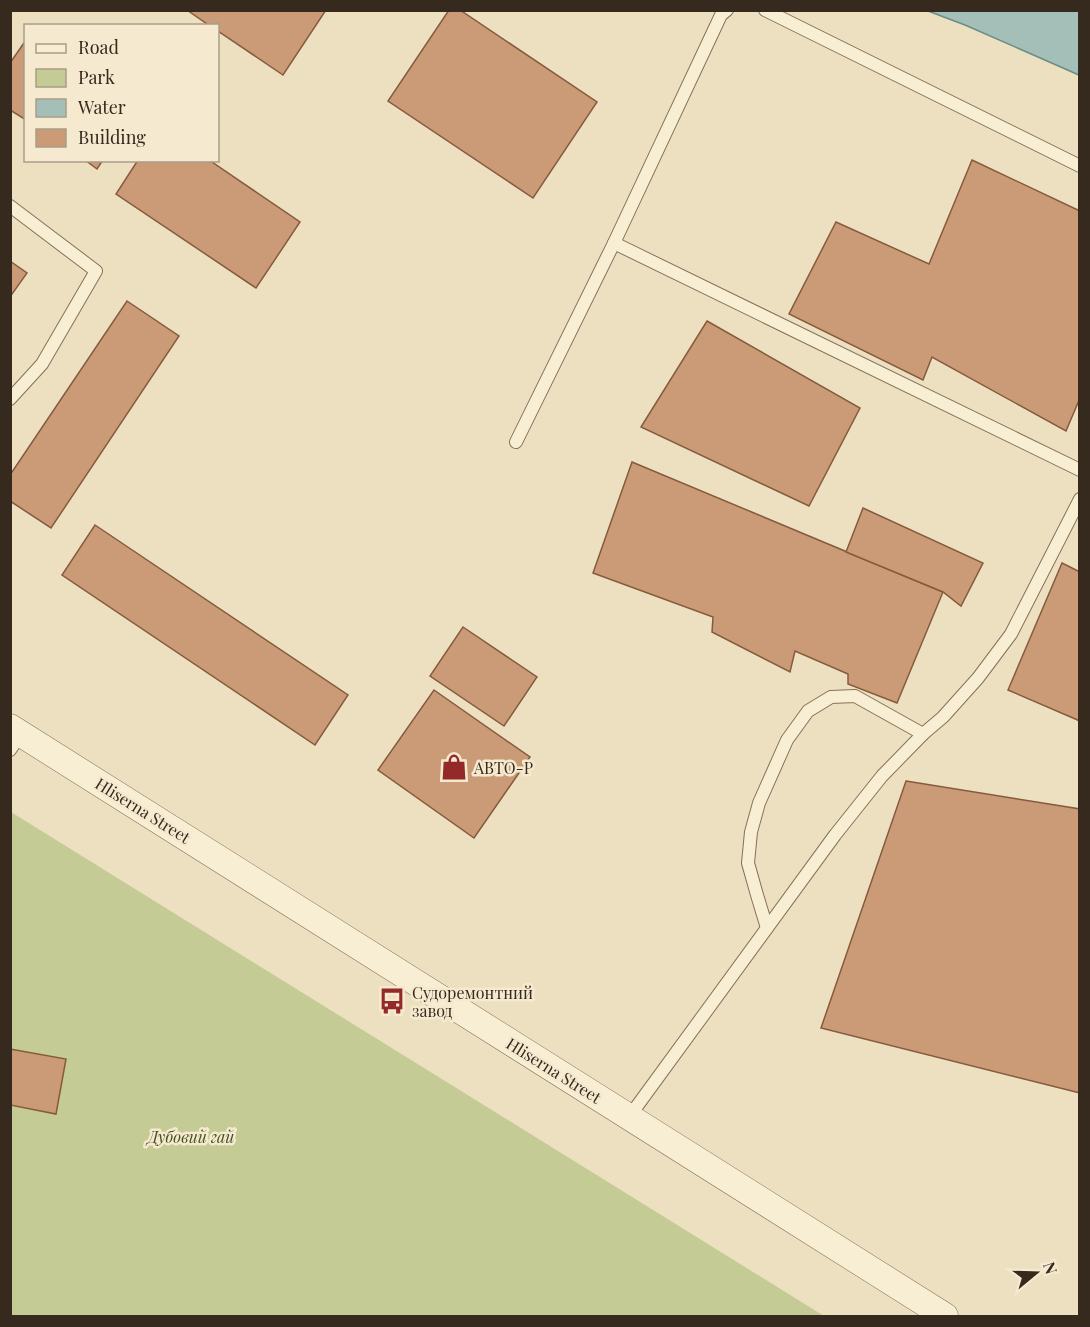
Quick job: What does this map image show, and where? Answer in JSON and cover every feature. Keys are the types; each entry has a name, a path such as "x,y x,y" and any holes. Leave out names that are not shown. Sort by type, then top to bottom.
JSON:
{"street":[{"name":"Hliserna Street","path":"14,737 629,1117 945,1317"}],"lane":[{"path":"516,442 722,15 727,10"},
{"path":"765,10 1080,166"},
{"path":"10,206 96,271 42,364 10,399"},
{"path":"614,243 1080,471"},
{"path":"629,1117 868,793 923,734 943,717 978,678 1011,634 1080,499"},
{"path":"768,928 748,863 751,832 759,803 787,740 808,711 831,697 855,696 923,734"}],"green space":[{"name":"Дубовий гай","path":"11,812 824,1316 11,1316"}],"water":[{"path":"928,11 1079,11 1079,75 965,25"}],"building":[{"path":"187,10 326,10 283,75 219,32 219,24 207,24"},
{"path":"449,10 460,10 597,102 533,198 388,101"},
{"path":"24,43 24,119 10,110 10,63"},
{"path":"972,160 1080,211 1080,398 1066,431 932,357 923,380 789,314 836,222 929,264"},
{"path":"88,162 102,162 97,169"},
{"path":"137,162 212,162 300,222 256,288 116,194"},
{"path":"10,261 27,273 10,297"},
{"path":"127,301 179,336 51,528 10,501 10,475"},
{"path":"707,321 860,408 809,506 641,427"},
{"path":"632,462 943,592 897,703 848,684 848,674 795,651 790,672 712,632 713,617 593,573"},
{"path":"863,508 983,563 961,606 943,592 846,552"},
{"path":"95,525 348,695 315,745 62,575"},
{"path":"1062,563 1080,572 1080,721 1008,690"},
{"path":"463,627 537,677 504,726 430,676"},
{"path":"434,690 530,757 474,838 378,770"},
{"path":"906,781 1080,809 1080,1093 821,1028"},
{"path":"10,1049 66,1059 56,1114 10,1105"}],"place":[{"name":"АВТО-Р","path":"454,767"},
{"name":"Судоремонтний завод","path":"392,1001"}]}
